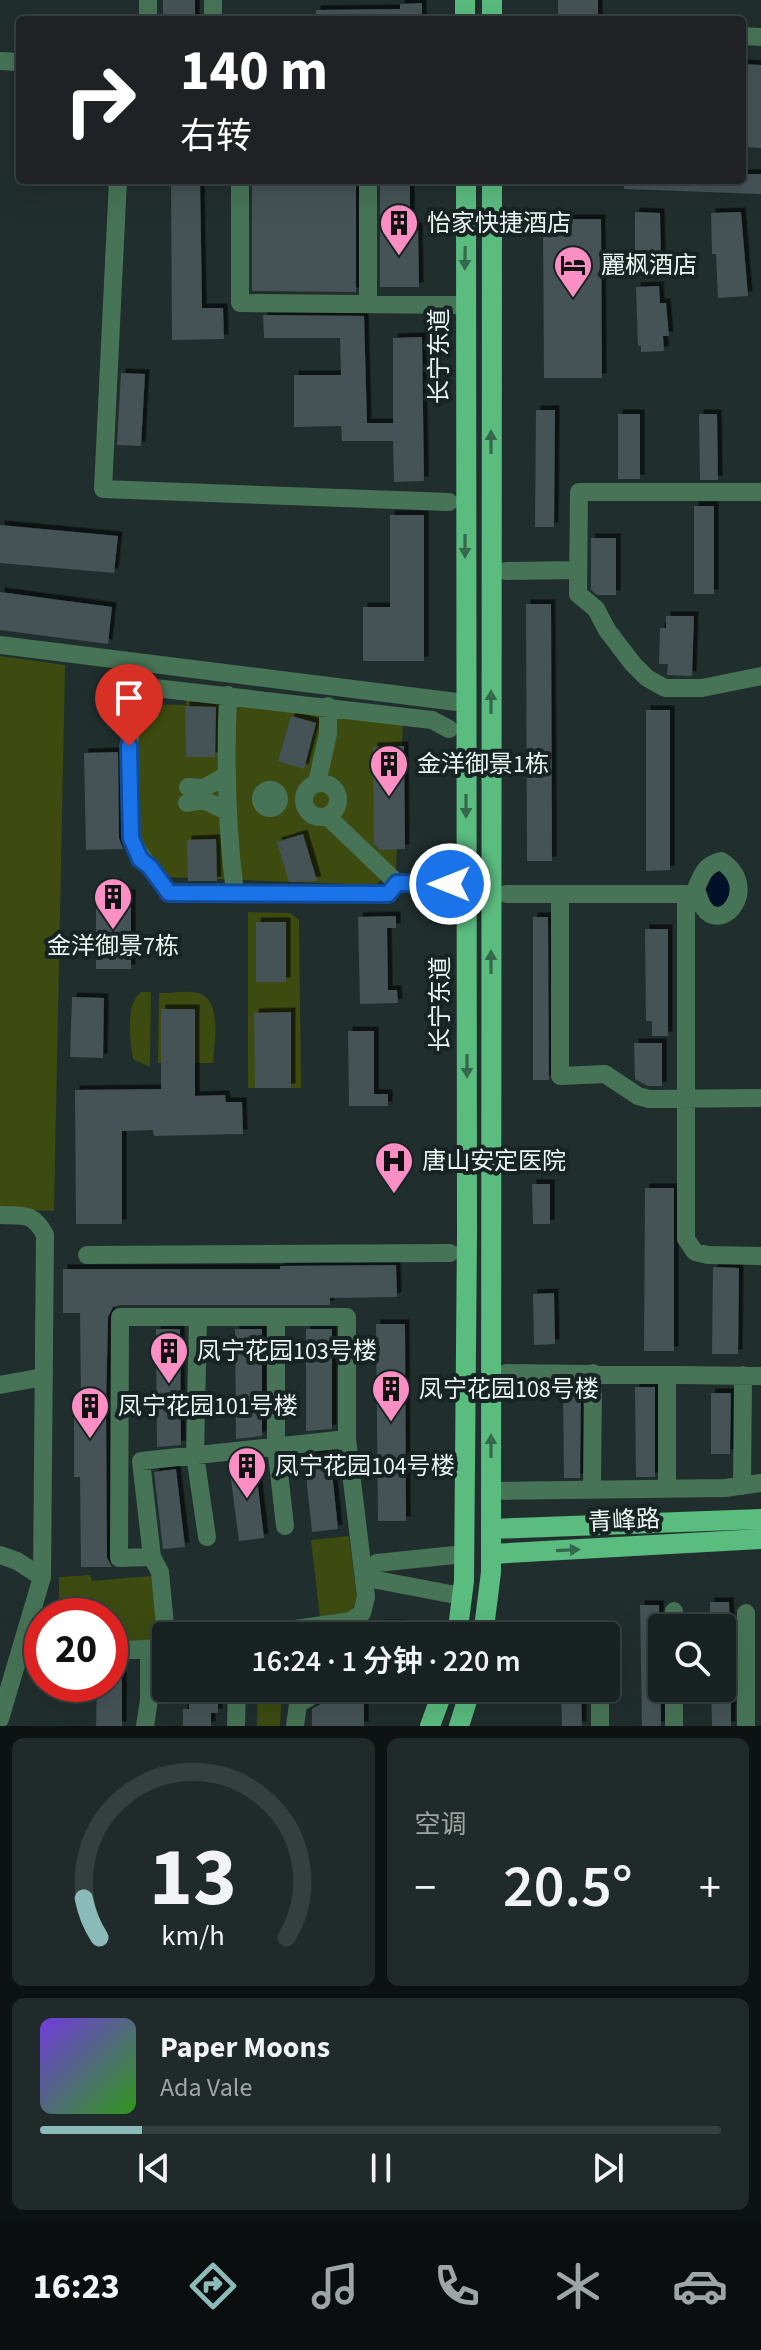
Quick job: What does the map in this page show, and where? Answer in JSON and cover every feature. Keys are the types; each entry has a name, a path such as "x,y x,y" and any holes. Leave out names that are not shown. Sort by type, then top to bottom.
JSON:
{"main road":[{"name":"长宁东道","path":"458,1622 464,1554 467,1233 466,184"},
{"path":"484,1622 491,1554 492,184"},
{"name":"青峰路","path":"491,1529 761,1519"},
{"name":"青峰路","path":"491,1554 761,1539"},
{"path":"430,1726 439,1702"},
{"path":"459,1726 467,1702"}],"street":[{"path":"118,184 103,489 449,502"},
{"path":"240,184 240,303 464,305"},
{"path":"368,184 368,304"},
{"path":"761,492 579,492 578,570 578,594 596,609 607,630 647,678 665,688 702,688 761,676"},
{"path":"506,571 578,570"},
{"path":"0,645 465,703"},
{"path":"397,883 388,894 169,893 150,867 140,859 131,838 129,685 432,720 449,729"},
{"path":"228,695 226,811 235,892"},
{"path":"328,706 328,734 317,783 308,789 304,799 311,814 327,816 397,883 450,884"},
{"path":"225,776 188,795 226,811"},
{"path":"317,783 328,785 336,792 335,809 327,816"},
{"path":"279,798 304,799"},
{"path":"691,891 560,894 506,888 686,884 691,891 703,907 713,915 725,916 736,910 753,889 736,867 721,861 712,863 691,891 686,1239 695,1252 708,1255 761,1256"},
{"path":"560,894 560,1076 605,1074 638,1096 761,1098"},
{"path":"0,1215 29,1216 38,1222 45,1235 42,1577 0,1719"},
{"path":"87,1255 450,1253"},
{"path":"152,1557 119,1558 120,1317 347,1317 347,1439 366,1597 362,1613 353,1622"},
{"path":"198,1317 195,1455 207,1537"},
{"path":"276,1317 276,1446 285,1526"},
{"path":"491,1491 752,1485 752,1375 506,1373"},
{"path":"592,1490 593,1373"},
{"path":"667,1375 667,1489"},
{"path":"0,1385 43,1377"},
{"path":"119,1461 347,1439"},
{"path":"141,1461 152,1557 160,1572 165,1622"},
{"path":"365,1572 377,1563 464,1554"},
{"path":"0,1555 17,1561 42,1577"},
{"path":"365,1572 377,1580 461,1596"},
{"path":"746,1613 746,1726"},
{"path":"128,1650 152,1648"},
{"path":"145,1726 152,1680"},
{"path":"236,1726 237,1702"},
{"path":"295,1726 298,1704 301,1702"},
{"path":"600,1702 600,1726"},
{"path":"674,1702 674,1726"}],"green space":[{"path":"0,656 65,665 54,1211 0,1209"},
{"path":"186,694 403,722 396,868 375,885 165,877 136,838 132,704 186,705"},
{"path":"248,912 290,913 299,920 301,1088 248,1088"},
{"path":"141,992 151,992 150,1067 133,1059 131,1043 131,1014"},
{"path":"194,992 206,997 214,1013 213,1063 158,1063 159,993"},
{"path":"349,1536 357,1599 351,1613 320,1618 311,1540"},
{"path":"90,1575 92,1581 151,1576 159,1582 160,1622 152,1622 152,1640 128,1643 128,1598 59,1598 59,1577"},
{"path":"258,1702 282,1702 280,1726 257,1726"}],"water":[{"path":"719,866 737,881 720,912 705,896 705,882"}],"building":[{"path":"163,0 195,0 195,16 163,16"},
{"path":"558,0 598,0 598,16 558,16"},
{"path":"422,3 422,16 316,16 316,10 400,9 400,4"},
{"path":"746,64 761,65 761,148 746,147"},
{"path":"746,174 761,174 761,194 624,189 624,184 746,184"},
{"path":"171,184 200,184 202,308 223,308 224,339 172,340"},
{"path":"252,184 356,184 356,292 252,291"},
{"name":"怡家快捷酒店","path":"380,184 410,184 410,227 418,227 419,287 380,287"},
{"path":"635,212 660,213 661,258 635,260"},
{"path":"741,212 748,296 718,298 711,213"},
{"name":"麗枫酒店","path":"543,219 601,219 602,378 544,378"},
{"path":"659,286 660,303 666,303 669,336 663,336 664,351 641,352 641,345 638,346 636,287"},
{"path":"263,315 364,316 367,423 393,423 393,338 422,337 424,481 394,482 393,441 342,441 341,426 294,427 294,375 341,375 340,338 264,338"},
{"path":"121,373 145,374 141,446 117,445"},
{"path":"536,410 555,410 554,527 535,527"},
{"path":"618,414 640,414 640,479 618,479"},
{"path":"699,414 717,414 718,480 700,480"},
{"path":"694,506 714,506 714,594 694,594"},
{"path":"390,515 424,515 424,661 363,661 363,607 390,607"},
{"path":"0,525 118,536 114,573 0,563"},
{"path":"591,538 616,538 616,595 597,595 591,590"},
{"path":"0,592 112,607 108,644 0,630"},
{"path":"526,604 551,604 552,861 527,861"},
{"path":"666,616 694,616 692,676 667,675 668,664 659,664 660,628 666,628"},
{"path":"185,706 216,707 215,757 186,757"},
{"path":"646,710 670,710 670,870 646,871"},
{"path":"291,716 316,723 304,769 278,761"},
{"name":"金洋御景1栋","path":"404,746 405,849 380,850 374,844 373,747"},
{"path":"118,752 119,838 123,849 86,850 84,753"},
{"path":"303,834 317,881 289,882 277,842"},
{"path":"216,839 217,881 188,881 187,840"},
{"name":"金洋御景7栋","path":"96,894 131,894 131,969 96,969"},
{"path":"396,916 396,928 387,928 388,990 397,990 398,1003 360,1004 358,917"},
{"path":"533,917 548,917 549,1080 533,1080"},
{"path":"256,922 286,922 286,982 256,982"},
{"path":"645,929 668,929 668,1036 652,1036 652,1021 646,1021"},
{"path":"72,997 104,998 103,1058 70,1057"},
{"path":"161,1009 195,1009 195,1096 225,1095 226,1102 242,1102 243,1134 154,1136 153,1130 122,1131 122,1224 76,1224 75,1090 161,1089"},
{"path":"291,1012 291,1088 255,1088 254,1013"},
{"path":"348,1031 374,1031 374,1094 388,1094 388,1106 349,1106"},
{"path":"634,1043 662,1043 662,1086 648,1086 635,1079"},
{"path":"532,1184 550,1184 550,1224 533,1224"},
{"path":"645,1188 674,1188 674,1351 644,1351"},
{"path":"396,1265 397,1297 330,1298 330,1305 113,1307 108,1317 106,1404 107,1558 112,1567 81,1567 80,1477 74,1477 74,1399 81,1399 80,1313 63,1313 63,1269 280,1269 280,1266"},
{"path":"713,1267 739,1268 738,1354 712,1354"},
{"path":"554,1293 555,1344 534,1345 533,1294"},
{"name":"凤宁花园108号楼","path":"376,1324 405,1324 406,1521 378,1521"},
{"name":"凤宁花园103号楼","path":"156,1329 180,1329 181,1445 157,1447"},
{"path":"235,1329 262,1329 262,1436 236,1439"},
{"path":"306,1329 332,1329 332,1429 306,1431"},
{"path":"581,1387 580,1478 564,1478 563,1388"},
{"path":"635,1387 655,1387 655,1477 636,1477"},
{"path":"711,1393 731,1393 730,1454 711,1454"},
{"path":"330,1453 338,1529 312,1532 304,1456"},
{"name":"凤宁花园104号楼","path":"255,1461 264,1538 239,1541 229,1464"},
{"path":"176,1469 185,1547 163,1549 154,1472"},
{"path":"710,1602 729,1602 729,1614 710,1614"},
{"path":"640,1605 659,1605 659,1614 648,1614 648,1702 661,1702 661,1726 642,1726"},
{"path":"97,1702 122,1702 122,1726 96,1726"},
{"path":"189,1702 218,1702 218,1713 211,1713 211,1726 183,1726 183,1709 189,1709"},
{"path":"364,1702 364,1726 312,1726 312,1709 322,1703"},
{"path":"561,1702 581,1702 582,1726 562,1726"},
{"path":"711,1702 731,1702 731,1726 712,1726"}],"place":[{"name":"怡家快捷酒店","path":"399,257"},
{"name":"麗枫酒店","path":"573,299"},
{"name":"金洋御景1栋","path":"389,798"},
{"name":"金洋御景7栋","path":"113,931"},
{"name":"唐山安定医院","path":"394,1195"},
{"name":"凤宁花园103号楼","path":"169,1385"},
{"name":"凤宁花园108号楼","path":"391,1423"},
{"name":"凤宁花园101号楼","path":"90,1440"},
{"name":"凤宁花园104号楼","path":"247,1500"}],"route":[{"path":"129,746 131,838 140,859 150,867 169,893 388,894 397,883 450,884"}]}
